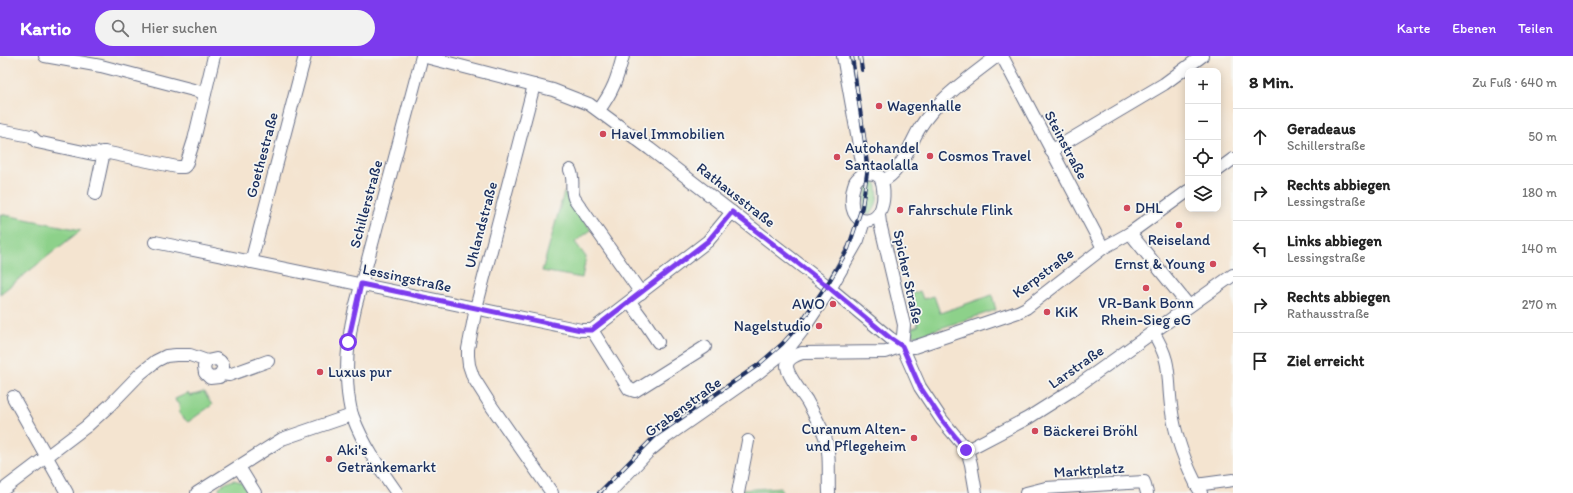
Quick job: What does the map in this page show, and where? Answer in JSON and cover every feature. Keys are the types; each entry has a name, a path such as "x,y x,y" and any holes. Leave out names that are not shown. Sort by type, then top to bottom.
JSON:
{"street":[{"path":"45,56 101,66 205,93"},
{"path":"0,130 31,136 36,142 93,154 104,152 177,167 184,167 194,140 214,56"},
{"name":"Goethestraße","path":"251,262 305,56"},
{"name":"Rathausstraße","path":"422,56 571,96 599,110 830,288 890,338 902,346"},
{"name":"Schillerstraße","path":"397,493 366,446 352,415 346,362 351,325 361,284 422,56"},
{"path":"599,110 615,85 623,56"},
{"path":"843,56 864,174"},
{"path":"882,181 888,178 896,169 920,128 934,108 997,56"},
{"name":"Steinstraße","path":"1002,56 1103,248"},
{"path":"1051,151 1164,84 1202,56"},
{"name":"Uhlandstraße","path":"534,85 476,308 468,349 470,371 492,407 552,493"},
{"path":"95,194 104,152"},
{"path":"1221,168 1233,159"},
{"path":"570,170 572,175 571,191 574,198 641,293"},
{"path":"864,174 875,174 880,177 882,181 884,194 879,215 875,219 864,221 856,217 852,206 855,183 858,178 864,174"},
{"name":"Kerpstraße","path":"902,346 914,347 1026,308 1103,248 1130,233 1185,193"},
{"path":"706,347 635,391 629,389 592,330 708,241 732,212"},
{"name":"Spicher Straße","path":"879,215 904,325 902,346"},
{"name":"Grabenstraße","path":"609,493 644,456 666,437 782,355 794,342 830,288 858,240 864,221"},
{"path":"1130,233 1189,306"},
{"name":"Lessingstraße","path":"155,242 581,330 592,330"},
{"name":"Larstraße","path":"966,450 1028,418 1069,392 1233,275"},
{"path":"630,302 658,342"},
{"path":"1153,332 1166,358 1170,373 1171,406 1174,423 1185,460 1199,489 1233,480"},
{"path":"829,493 825,436 787,368 789,360 797,354 802,353 886,352 902,346 920,387 942,420 966,450 971,464 976,493"},
{"path":"0,492 46,455 96,418 140,373 156,361 166,356 190,356 207,361 204,366 205,373 207,376 214,378 222,374 228,375 268,361"},
{"path":"13,397 67,493"},
{"path":"197,493 282,439 352,415"},
{"path":"738,493 748,441"},
{"path":"239,467 255,493"},
{"name":"Marktplatz","path":"1026,493 1046,488 1144,482 1147,493"}],"green space":[{"path":"868,179 875,181 877,185 878,198 871,214 862,214"},
{"path":"564,192 591,230 575,242 586,257 582,278 542,271"},
{"path":"0,214 81,230 0,294"},
{"path":"920,291 923,299 934,296 940,313 992,295 996,310 916,336 913,335 912,328 918,326 910,294"},
{"path":"204,392 212,405 188,422 180,415 179,404 175,399 188,393 190,396"},
{"path":"234,480 241,482 249,493 220,493 219,487"},
{"path":"781,487 782,493 779,493 779,491 741,493 742,490"}],"railway":[{"path":"599,493 655,436 758,365 782,344 799,325 830,280 848,249 862,207 867,173 865,143 852,56"},
{"path":"860,56 862,70"}],"place":[{"name":"Wagenhalle","path":"879,106"},
{"name":"Havel Immobilien","path":"603,134"},
{"name":"Cosmos Travel","path":"930,156"},
{"name":"Autohandel Santaolalla","path":"837,157"},
{"name":"DHL","path":"1127,208"},
{"name":"Fahrschule Flink","path":"900,210"},
{"name":"Reiseland","path":"1179,225"},
{"name":"Ernst & Young","path":"1213,264"},
{"name":"VR-Bank Bonn Rhein-Sieg eG","path":"1146,288"},
{"name":"AWO","path":"833,304"},
{"name":"KiK","path":"1047,312"},
{"name":"Nagelstudio","path":"819,326"},
{"name":"Luxus pur","path":"320,372"},
{"name":"Bäckerei Bröhl","path":"1035,431"},
{"name":"Curanum Alten- und Pflegeheim","path":"914,438"},
{"name":"Aki's Getränkemarkt","path":"329,459"}],"route":[{"path":"348,342 361,284 581,330 592,330 602,324 708,241 732,212 902,346 920,387 942,420 966,450"}]}
